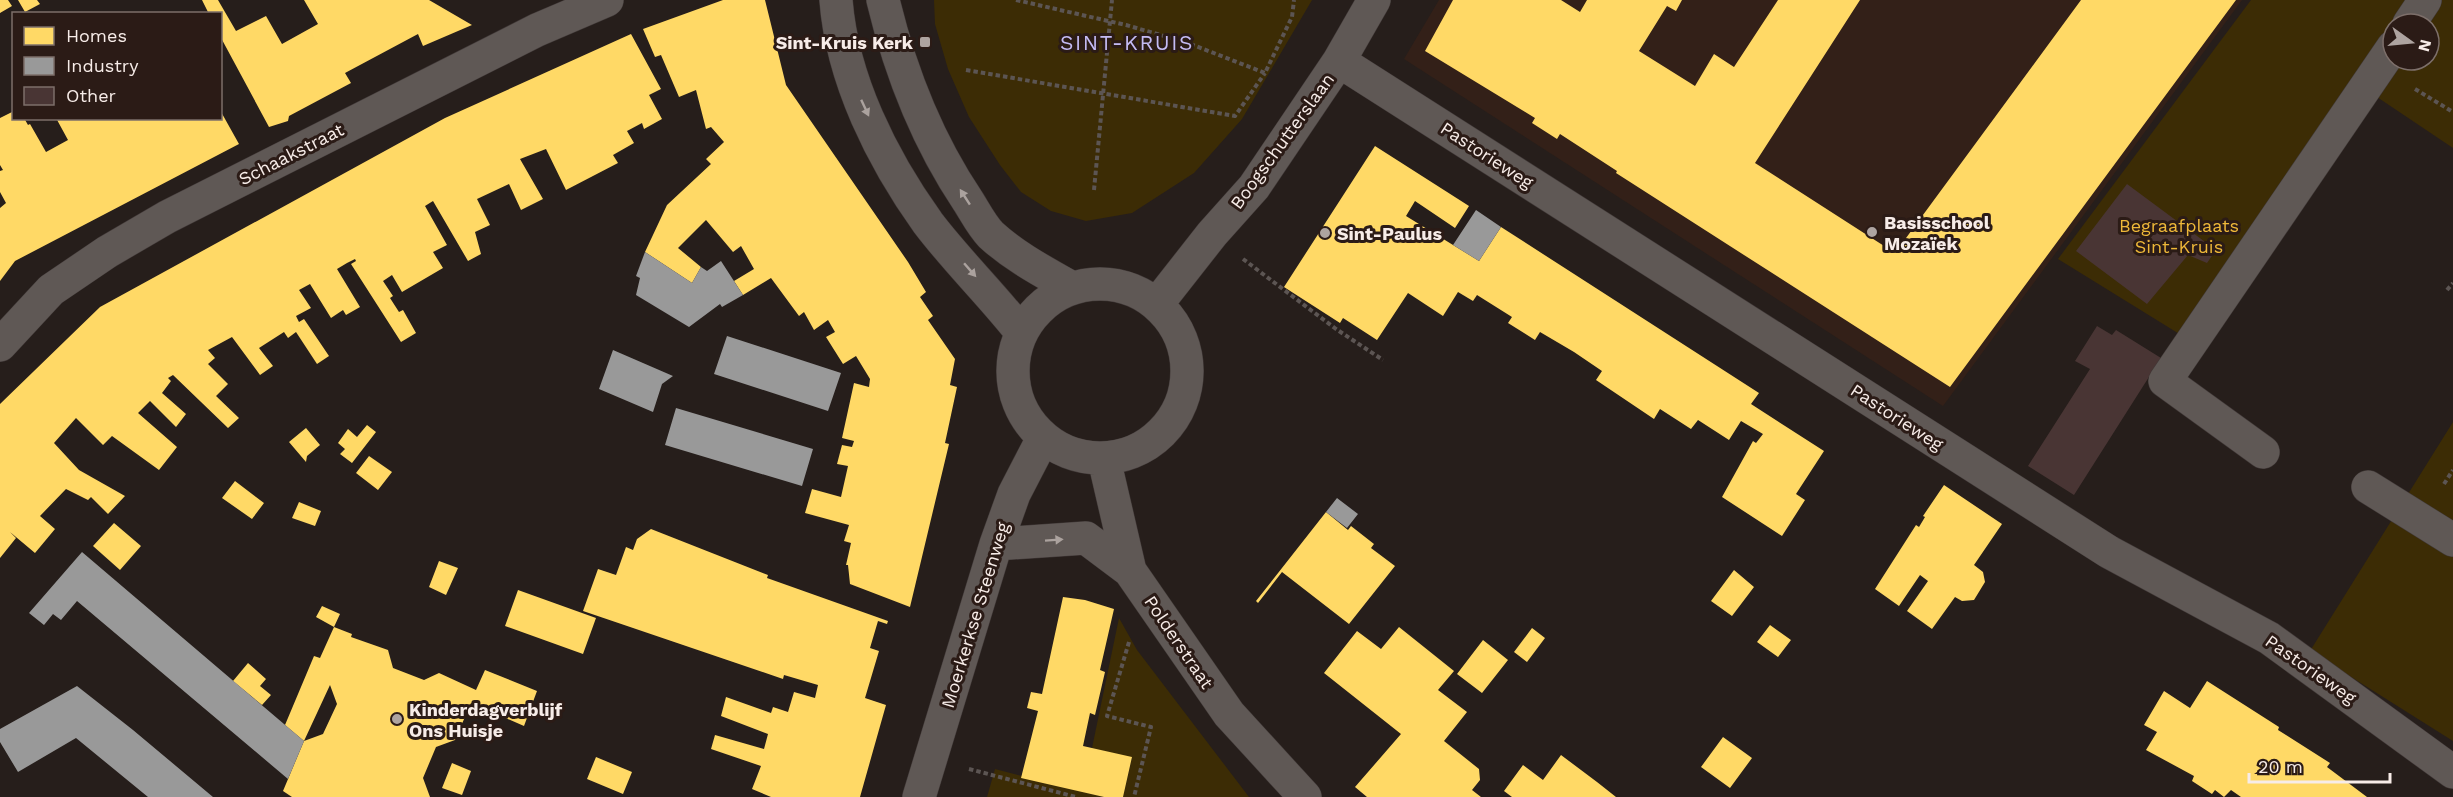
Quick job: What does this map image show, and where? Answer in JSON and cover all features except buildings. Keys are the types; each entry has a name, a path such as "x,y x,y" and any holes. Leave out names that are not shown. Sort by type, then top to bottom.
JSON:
{"street":[{"name":"Schaakstraat","path":"0,345 51,290 106,252 157,223 537,30 608,0"},
{"path":"836,0 844,53 857,91 890,162 930,225 1021,332"},
{"path":"883,0 898,60 918,110 962,192 990,234 1031,265 1072,288"},
{"name":"Boogschutterslaan","path":"1157,304 1212,234 1254,187 1339,61 1374,0"},
{"name":"Pastorieweg","path":"1339,61 2109,552 2269,638 2453,772"},
{"path":"2263,452 2165,381 2381,65"},
{"path":"1096,283 1117,284 1137,291 1157,304 1170,317 1184,344 1188,380 1176,414 1156,439 1130,454 1104,459 1070,454 1043,438 1026,419 1014,392 1012,363 1021,332 1043,304 1072,288 1096,283"},
{"name":"Moerkerkse Steenweg","path":"919,797 996,544 1014,494 1043,438"},
{"name":"Polderstraat","path":"1104,459 1131,571 1228,714 1305,797"},
{"path":"2368,488 2453,540"},
{"path":"996,544 1086,538 1131,571"}],"path":[{"path":"1016,0 1110,22 1188,44 1265,73"},
{"path":"1094,190 1112,0"},
{"path":"966,70 1234,116 1265,73 1292,17 1294,0"},
{"path":"1212,234 1336,329 1383,360"},
{"path":"2447,290 2453,283"},
{"path":"1134,797 1151,727 1107,716 1130,638 1167,624"},
{"path":"931,759 1076,797"}],"shaded area":[{"name":"Basisschool Mozaïek","path":"1439,0 2242,0 1943,406 1404,59"}],"green space":[{"path":"934,0 1312,0 1242,119 1194,173 1132,213 1086,221 1051,211 1021,192 1000,165 969,117 948,69 935,24"},
{"name":"Begraafplaats Sint-Kruis","path":"2251,0 2453,0 2453,148 2374,95 2202,348 2058,259"},
{"path":"2453,422 2453,741 2310,651"},
{"path":"1119,618 1137,650 1249,797 1123,797 1132,758 1092,748"},
{"path":"995,769 1104,797 987,797"}],"place":[{"name":"Sint-Kruis Kerk","path":"925,42"},
{"name":"Basisschool Mozaïek","path":"1872,232"},
{"name":"Sint-Paulus","path":"1325,233"},
{"name":"Kinderdagverblijf Ons Huisje","path":"397,719"}],"district":[{"name":"SINT-KRUIS","path":"1127,42"}]}
